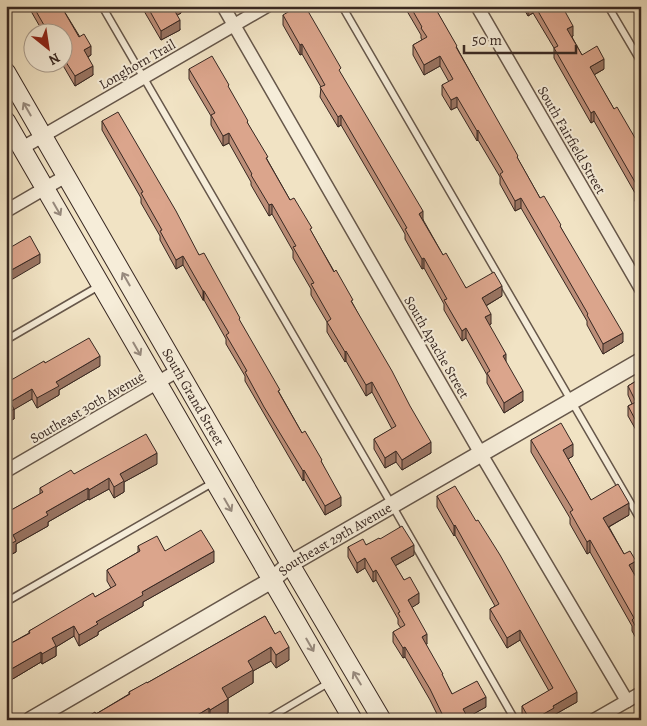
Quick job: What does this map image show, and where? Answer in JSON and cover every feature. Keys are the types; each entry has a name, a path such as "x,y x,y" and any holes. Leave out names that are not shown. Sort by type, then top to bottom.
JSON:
{"main road":[{"name":"South Grand Street","path":"6,72 382,720"},
{"name":"South Grand Street","path":"6,121 353,720"}],"street":[{"name":"South Apache Street","path":"223,6 627,702"},
{"name":"Longhorn Trail","path":"22,148 267,6"},
{"name":"South Fairfield Street","path":"477,6 641,289"},
{"path":"6,211 66,176"},
{"name":"Southeast 29th Avenue","path":"31,720 272,580 290,564 641,361"},
{"name":"Southeast 30th Avenue","path":"6,471 179,370"},
{"path":"594,720 641,693"}],"lane":[{"path":"102,6 515,720"},
{"path":"342,6 641,521"},
{"path":"608,6 641,62"},
{"path":"6,340 100,285"},
{"path":"6,602 215,482"},
{"path":"266,720 331,681"}],"building":[{"path":"33,6 61,6 70,22 42,22"},
{"path":"147,6 177,6 173,8 180,20 161,31"},
{"path":"298,6 305,6 341,68 339,70 423,211 419,214 443,255 446,253 466,288 494,272 502,286 482,298 491,314 485,317 506,354 503,356 523,391 504,403 487,373 490,371 466,328 462,331 444,300 447,299 405,229 407,228 341,115 338,117 320,87 325,85 283,15"},
{"path":"410,6 434,6 540,198 544,196 623,333 603,344 588,314 521,198 515,201 500,174 503,172 478,130 457,97 451,100 442,85 453,79 440,56 424,65 413,45 427,37"},
{"path":"535,6 562,6 573,26 567,29 582,55 597,46 604,59 590,67 614,109 617,107 638,143 641,142 641,201 635,191 639,189 594,111 591,113 554,48 558,46"},
{"path":"72,25 79,37 84,34 91,46 84,50 93,66 75,76 72,71"},
{"path":"212,56 268,157 266,158 290,200 294,198 312,228 310,229 334,272 336,270 353,300 351,301 431,442 402,460 396,451 385,458 374,439 396,426 372,382 366,385 327,322 331,319 311,284 314,283 293,247 296,246 272,204 269,205 251,175 229,133 223,136 211,115 215,113 189,69"},
{"path":"118,112 176,211 199,255 204,253 302,433 305,431 322,460 341,497 325,506 264,407 245,372 247,371 226,335 229,333 183,256 176,260 141,193 143,192 102,121"},
{"path":"30,236 40,254 6,273 6,250"},
{"path":"6,280 10,286 6,288"},
{"path":"89,338 100,356 56,382 59,386 37,398 32,389 10,402 14,409 6,414 6,383"},
{"path":"641,378 641,418 636,421 628,406 636,402 628,386"},
{"path":"561,423 573,444 563,450 591,500 618,484 629,503 603,518 624,554 630,551 636,561 629,565 641,586 641,636 632,620 634,618 590,540 587,542 570,512 573,510 531,440"},
{"path":"146,434 157,453 120,474 124,481 114,487 109,478 89,490 88,488 46,512 48,515 13,535 16,541 6,546 6,513 43,492 40,488 71,470 74,474"},
{"path":"455,486 476,521 478,520 500,555 577,692 533,720 530,720 522,706 553,688 520,630 507,638 490,609 499,604 437,496"},
{"path":"402,526 414,545 391,558 404,580 410,577 419,593 408,600 427,634 422,637 452,694 477,681 486,697 463,709 469,720 445,720 430,689 405,647 403,648 393,632 405,625 398,613 400,612 376,570 373,572 365,558 357,563 348,547 363,539 366,545"},
{"path":"201,530 214,551 142,592 143,595 96,622 98,624 79,635 74,626 52,638 56,646 42,654 41,652 6,672 6,646 93,593 95,597 116,585 107,570 140,551 138,546 157,536 165,551"},
{"path":"265,616 275,634 280,631 289,647 276,655 271,647 248,661 253,670 222,688 228,699 210,710 209,708 189,720 82,720 95,712 96,714 130,694 129,692"}]}
